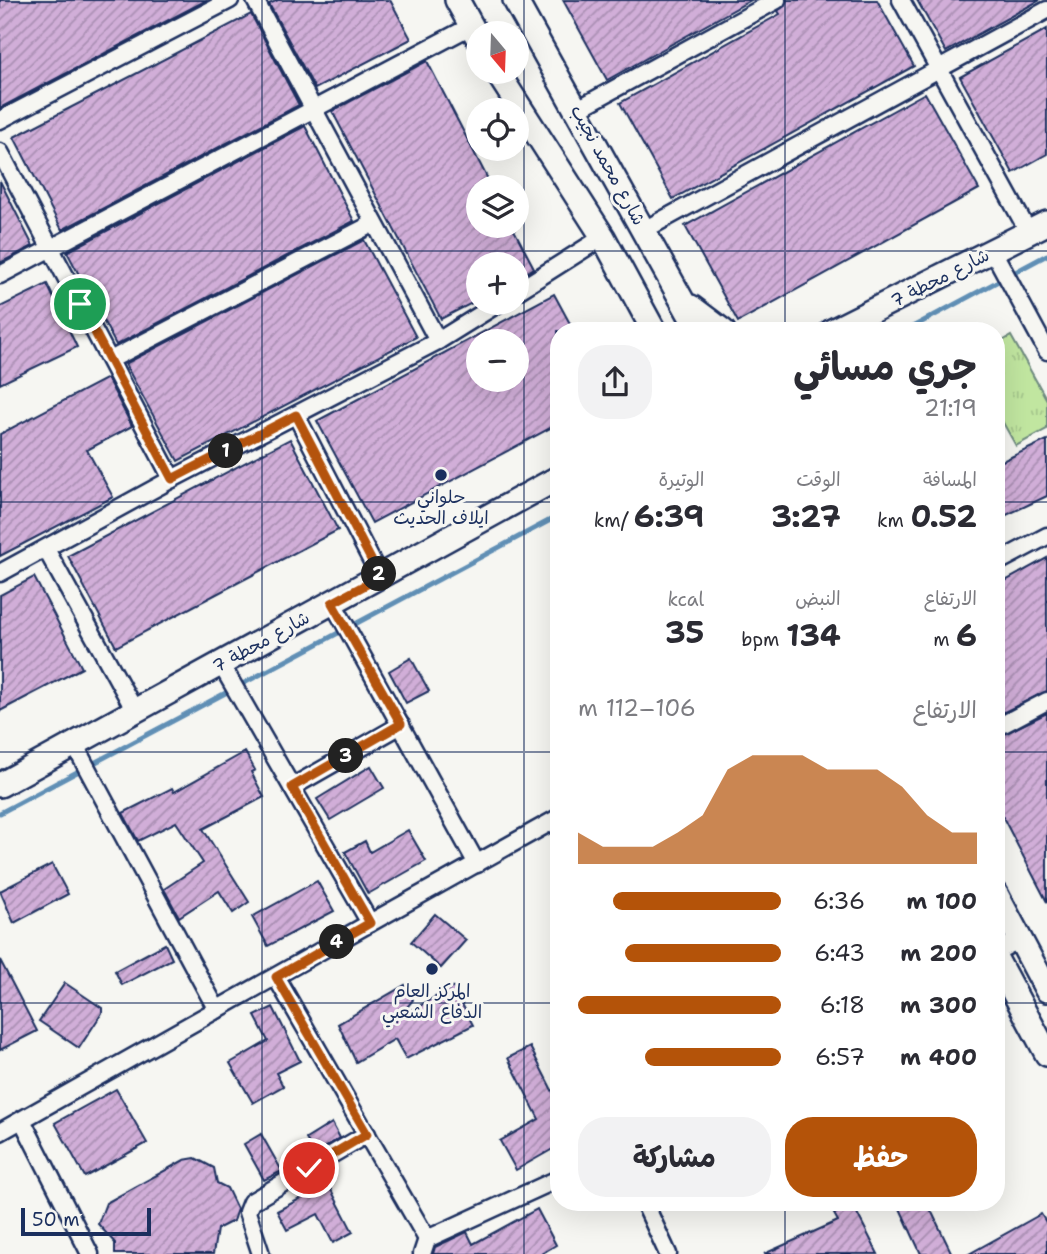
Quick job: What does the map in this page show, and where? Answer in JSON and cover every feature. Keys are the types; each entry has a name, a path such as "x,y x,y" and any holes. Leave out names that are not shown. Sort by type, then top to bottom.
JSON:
{"main road":[{"path":"457,0 468,21"},
{"name":"شارع محمد نجيب","path":"515,0 694,322"},
{"path":"505,84 603,237 649,322"},
{"name":"شارع محطة 7","path":"855,322 1038,228"},
{"path":"636,298 640,322"},
{"path":"682,300 711,322"},
{"name":"شارع محطة 7","path":"0,785 550,482"},
{"path":"1005,911 1047,990"},
{"path":"1005,976 1047,1054"}],"street":[{"path":"0,120 230,0"},
{"path":"255,0 438,341"},
{"path":"576,110 777,0"},
{"path":"901,0 939,69 1038,228"},
{"path":"644,230 1047,10"},
{"path":"0,275 314,110 466,36"},
{"path":"0,152 172,479"},
{"path":"110,360 374,223"},
{"path":"529,284 603,237"},
{"path":"993,251 1047,351"},
{"path":"0,573 172,479 438,341 480,315"},
{"path":"296,415 380,577"},
{"path":"1005,558 1047,536"},
{"path":"46,549 135,711"},
{"path":"332,603 477,864"},
{"path":"221,664 370,923"},
{"path":"1005,723 1047,701"},
{"path":"292,787 401,724"},
{"path":"74,744 217,1010"},
{"path":"0,1132 550,823"},
{"path":"1005,947 1020,939"},
{"path":"276,977 367,1134 425,1246 550,1183"},
{"path":"22,1120 90,1254"},
{"path":"261,1254 247,1212 251,1202 367,1134"},
{"path":"649,1211 668,1254"}],"green space":[{"path":"1011,336 1047,400 1047,429 1016,446 1005,426 1005,340"}],"building":[{"path":"0,0 207,0 0,108"},
{"path":"278,0 390,0 411,39 315,89 269,4"},
{"path":"563,0 751,0 607,80"},
{"path":"787,0 877,0 914,66 673,199 620,103 780,14 778,11"},
{"path":"917,0 1040,0 946,52"},
{"path":"251,14 299,105 62,230 14,137"},
{"path":"1047,29 1047,154 1013,173 960,77"},
{"path":"427,61 466,137 466,161 479,161 486,175 466,175 466,238 518,238 526,252 466,252 466,306 441,319 332,111"},
{"path":"925,93 979,189 738,322 685,226"},
{"path":"305,126 354,221 116,345 67,252"},
{"path":"0,181 33,246 0,263"},
{"path":"364,240 416,337 178,461 125,364"},
{"path":"529,258 534,268 529,271"},
{"path":"47,284 77,347 0,384 0,307"},
{"path":"554,294 569,322 550,322 550,428 372,523 317,421 466,341 466,392 529,392 529,329 489,329 515,315 529,315 529,307"},
{"path":"107,378 132,426 87,450 113,497 0,556 0,434"},
{"path":"290,439 338,530 116,647 68,556"},
{"path":"1047,440 1047,496 1005,516 1005,460"},
{"path":"1047,558 1047,691 1005,712 1005,581"},
{"path":"34,577 82,668 0,711 0,595"},
{"path":"411,658 429,691 406,703 389,671"},
{"path":"1047,713 1047,902 1005,821 1005,734"},
{"path":"245,752 255,770 251,772 264,797 203,829 249,902 233,913 219,891 179,917 164,889 203,863 176,822 138,841 123,813 172,788 174,792"},
{"path":"371,766 384,788 330,820 317,799"},
{"path":"408,830 426,861 368,894 345,852 365,841 370,852"},
{"path":"52,864 68,894 14,923 0,891"},
{"path":"317,881 334,911 268,946 252,917"},
{"path":"435,914 466,940 441,968 411,942"},
{"path":"165,944 172,959 122,985 115,971"},
{"path":"0,960 37,1031 0,1050"},
{"path":"65,983 102,1008 102,1013 79,1048 39,1021"},
{"path":"405,985 413,1000 398,1018 453,987 473,1025 406,1059 395,1039 356,1062 338,1024"},
{"path":"273,1007 300,1061 276,1073 283,1086 253,1103 230,1063 268,1041 255,1016"},
{"path":"530,1047 550,1086 550,1151 516,1170 500,1141 539,1119 508,1058"},
{"path":"116,1089 147,1143 85,1177 55,1123"},
{"path":"332,1123 340,1138 315,1153 306,1139"},
{"path":"261,1134 282,1171 264,1180 244,1144"},
{"path":"195,1158 214,1168 217,1183 227,1188 237,1209 233,1221 217,1229 213,1254 115,1254 115,1243 98,1224 106,1203 184,1160"},
{"path":"328,1184 353,1232 333,1243 318,1214 287,1230 277,1211"},
{"path":"537,1209 556,1245 541,1254 433,1254 435,1247 467,1232 473,1244"},
{"path":"840,1211 856,1211 878,1254 764,1254 838,1221 834,1214"},
{"path":"901,1211 931,1211 952,1254 921,1254"},
{"path":"1041,1214 1047,1224 1047,1254 969,1254"}],"waterway":[{"path":"922,322 1047,255"},
{"path":"0,813 550,520"}],"place":[{"name":"حلواني ايلاف الحديث","path":"441,475"},
{"name":"المركز العام الدفاع الشعبي","path":"432,969"}],"route":[{"path":"80,304 172,479 296,415 380,577 332,603 401,724 292,787 370,923 276,977 367,1134 309,1168"}]}
